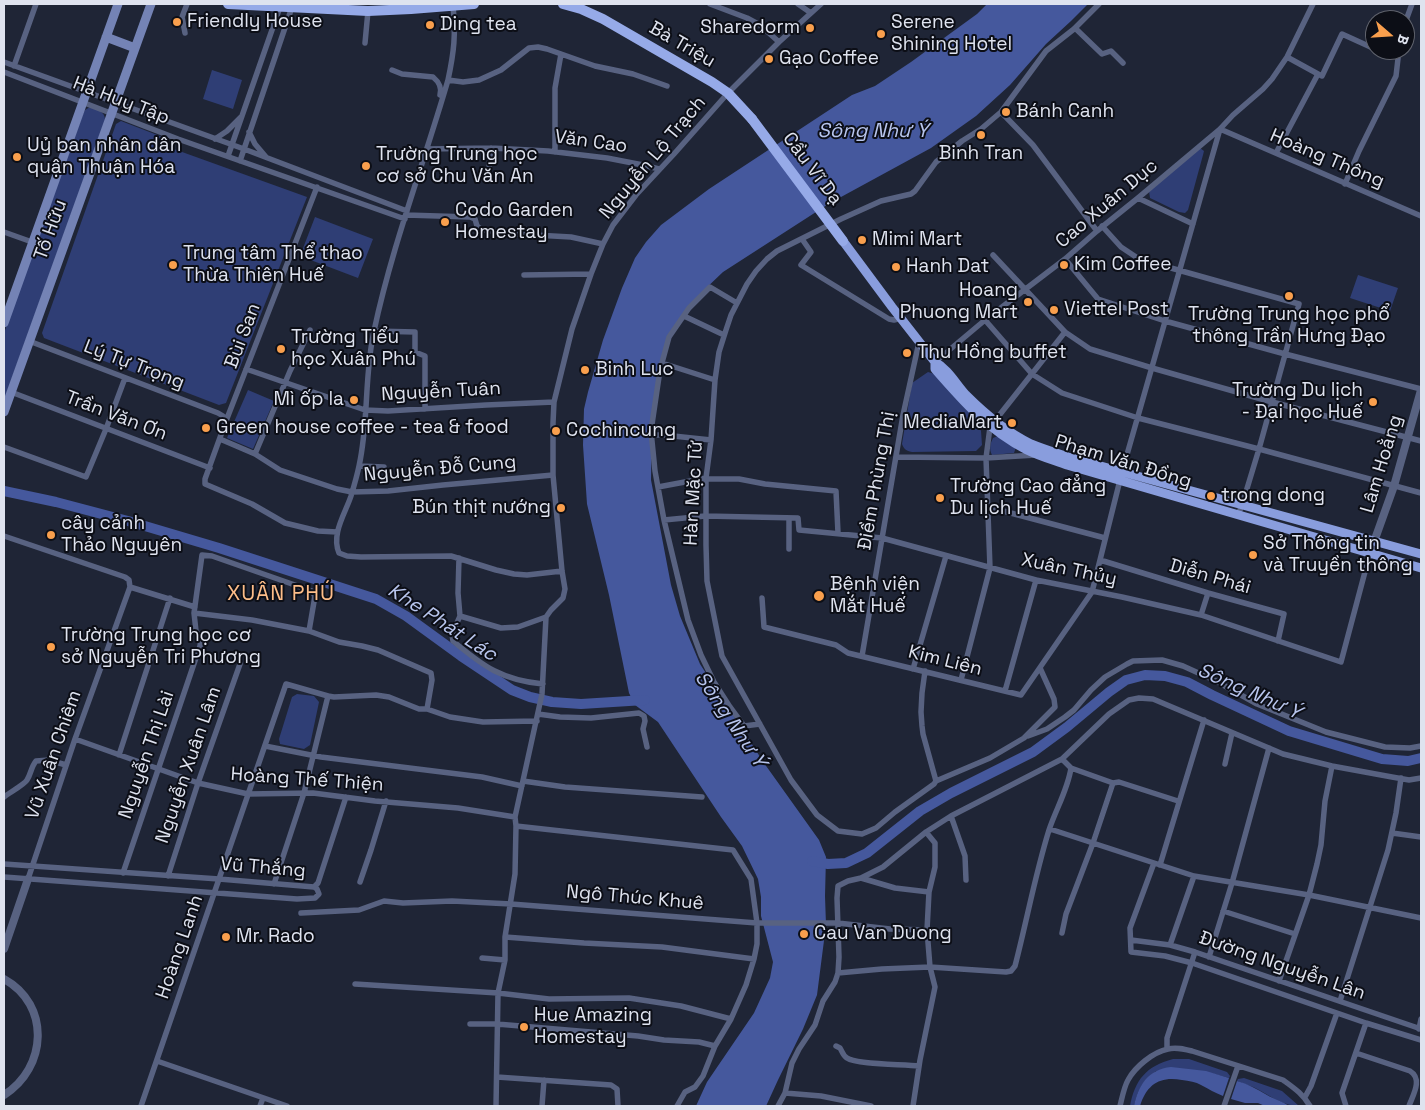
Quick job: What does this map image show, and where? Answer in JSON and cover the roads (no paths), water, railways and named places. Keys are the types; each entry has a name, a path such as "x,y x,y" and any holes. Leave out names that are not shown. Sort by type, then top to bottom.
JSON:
{"highway":[{"path":"228,4 368,11 474,4"},
{"name":"Bà Triệu","path":"563,4 581,9 603,19 728,92"},
{"name":"Cầu Vĩ Dạ","path":"728,92 752,119 843,241"}],"main road":[{"name":"Tố Hữu","path":"4,323 118,4"},
{"name":"Tố Hữu","path":"4,412 151,4"},
{"path":"106,37 135,48"},
{"name":"Phạm Văn Đồng","path":"843,241 935,362 935,369 962,400 1026,450 1067,465 1242,505 1421,554"},
{"name":"Phạm Văn Đồng","path":"993,423 1031,443 1120,476 1238,515 1421,568"}],"street":[{"path":"14,66 36,4"},
{"path":"185,33 182,18 187,4"},
{"path":"452,4 455,26 448,80 406,215 374,331 370,352 364,430 359,466 352,492 337,532 336,546 339,553 347,556 451,556 514,574 527,575 562,571"},
{"path":"710,4 760,25 779,42"},
{"path":"798,4 811,13"},
{"name":"Nguyễn Lộ Trạch","path":"546,617 550,610 563,598 564,589 552,475 554,402 572,329 603,244 621,214 636,195 728,92 821,4"},
{"name":"Hàn Mặc Tử","path":"1040,668 1054,699 1055,706 1024,738 990,758 936,781 876,828 862,834 838,831 817,815 791,780 722,656 707,581 706,479 712,440 715,380 719,352 731,315 756,271 777,251 840,219 880,201 911,194 915,191 936,162 1001,112 1046,51 1075,28 1098,4"},
{"name":"Cao Xuân Dục","path":"935,362 985,320 1065,259 1097,230 1220,129 1264,88 1287,57 1313,4"},
{"path":"228,156 280,6"},
{"path":"240,161 292,7"},
{"path":"365,43 368,11"},
{"path":"1075,28 1102,54 1111,51 1123,63"},
{"path":"1287,57 1322,76 1342,34 1365,45"},
{"path":"448,80 463,82 480,80 501,70 530,48 538,47 595,66 633,74 667,86"},
{"path":"556,152 555,88 561,54"},
{"path":"1345,184 1393,82 1397,71 1398,60"},
{"name":"Hà Huy Tập","path":"4,62 244,149 353,191 406,215"},
{"path":"392,70 402,74 433,77 440,84 440,108"},
{"name":"Hà Huy Tập","path":"4,72 240,161 350,199 406,215"},
{"path":"1276,153 1318,74"},
{"path":"1001,112 1033,145 1097,230"},
{"path":"215,139 227,131 243,115"},
{"path":"1040,668 1092,592 1120,476 1220,129"},
{"name":"Hoàng Thông","path":"1220,129 1421,216"},
{"path":"249,132 255,144 267,158"},
{"path":"488,176 491,148"},
{"name":"Văn Cao","path":"427,149 491,148 556,152 607,158 660,169"},
{"path":"291,178 296,169"},
{"name":"Bùi San","path":"210,468 226,421 317,187"},
{"path":"350,199 353,191"},
{"path":"1138,198 1193,224"},
{"path":"406,215 470,217 475,219 477,226 482,230 571,237 603,244"},
{"path":"1102,226 1121,247 1139,259 1299,304 1259,448 1238,515"},
{"path":"4,232 32,242"},
{"path":"802,239 811,252 801,265 889,319 901,318"},
{"path":"992,256 1065,332 1090,349 1272,402 1421,441"},
{"path":"1065,259 1098,299 1165,322 1421,390"},
{"path":"524,274 591,274"},
{"path":"737,303 710,287 690,308 669,337 655,400 652,436 664,520 688,620 714,682 730,708 744,726 760,724"},
{"path":"684,316 724,336"},
{"path":"985,320 1032,374 1062,393 1138,418 1259,448 1421,493"},
{"path":"255,454 310,330"},
{"path":"374,331 415,332 415,352 425,356 425,409"},
{"path":"962,680 990,568 986,458 993,423 1065,332"},
{"name":"Lý Tự Trọng","path":"29,341 218,413 224,416 226,421"},
{"name":"Điềm Phùng Thị","path":"862,656 907,393 919,342"},
{"path":"662,363 715,380"},
{"name":"Nguyễn Tuân","path":"246,369 365,410 388,411 554,402"},
{"path":"4,447 86,477 125,378"},
{"name":"Lâm Hoằng","path":"1341,662 1370,553 1394,486 1421,390"},
{"name":"Trần Văn Ơn","path":"11,392 210,468"},
{"path":"652,436 664,435 712,440"},
{"name":"Nguyễn Đỗ Cung","path":"220,439 255,454 280,470 337,490 352,492 388,491 552,475"},
{"path":"896,458 986,458 1038,455"},
{"path":"359,466 384,467"},
{"path":"210,468 205,479 205,484 209,487 252,504 284,523 318,531 337,532"},
{"path":"658,487 706,479 739,479 765,484 836,491 838,533"},
{"path":"988,507 1106,538"},
{"path":"664,520 705,516 789,518 789,550"},
{"name":"Xuân Thủy","path":"789,518 798,518 799,530 882,538 1036,580 1201,615 1341,662"},
{"path":"4,536 125,577 129,580 130,587 170,598 195,610 308,631 339,642 378,650 431,673 432,680 426,709"},
{"path":"195,610 202,555 212,556 312,591 315,596 308,631"},
{"path":"913,668 946,556"},
{"path":"459,558 458,593 460,616 452,634 452,639 471,656 503,675 517,680 543,684"},
{"name":"Diễn Phái","path":"1100,560 1284,614 1278,641"},
{"path":"1005,691 1036,580"},
{"name":"Vũ Xuân Chiêm","path":"28,879 75,739 130,587"},
{"path":"1201,615 1208,593"},
{"path":"119,755 170,598"},
{"name":"Kim Liên","path":"762,598 764,627 836,645 848,653 1021,695 1040,668"},
{"name":"Nguyễn Thị Lài","path":"123,873 200,646 201,639 196,632 195,610"},
{"path":"460,616 502,628 518,627 546,617 542,694 515,817 515,874 505,937 505,960 498,993 496,1106"},
{"path":"1024,738 1048,729 1065,717 1105,677 1126,664 1133,661 1162,660 1183,666 1216,681 1257,704 1326,732 1385,747 1410,748 1421,746"},
{"name":"Nguyễn Xuân Lâm","path":"168,876 198,783 240,664"},
{"path":"926,672 922,702 922,726 936,781"},
{"name":"Hoàng Lanh","path":"141,1106 286,684 328,696"},
{"path":"274,884 304,793 328,696 334,698 376,695 389,697 419,709 482,722 537,722"},
{"path":"778,1106 785,1093 792,1063 814,1025 823,1001 836,982 840,957 838,886 861,878 882,867 926,832 951,816 1062,758 1076,747 1109,714 1129,700 1139,698 1152,699 1283,754 1332,766 1409,780 1421,778"},
{"path":"539,712 560,717 591,718 640,714 645,719 644,729 647,747"},
{"path":"1131,940 1130,928 1157,864 1204,720"},
{"path":"1225,764 1232,733"},
{"name":"Hoàng Thế Thiện","path":"75,739 198,783 248,794 313,793 458,808 515,817"},
{"path":"264,746 313,755 522,783 702,797"},
{"path":"1209,957 1232,883 1269,748"},
{"path":"1062,758 1070,768 1113,783 1119,782 1178,801"},
{"path":"4,797 24,784 36,761 49,760 66,765"},
{"path":"1279,981 1309,895 1321,845 1332,766"},
{"path":"838,973 930,967 1011,971 1015,966 1035,882 1050,829 1069,777 1070,768"},
{"path":"1340,1002 1388,850 1400,778"},
{"path":"1062,933 1066,914 1113,783"},
{"path":"314,887 318,883 346,797"},
{"path":"360,882 372,850 386,801"},
{"path":"951,816 964,856 966,880"},
{"path":"516,826 733,850 751,879 759,923 754,959 746,985 731,1019 715,1046 703,1076 695,1087 685,1092 677,1106"},
{"path":"1050,829 1194,876 1309,895 1421,918"},
{"path":"913,1106 935,986 930,967 927,930 928,892 935,867 935,843 926,832"},
{"path":"1392,832 1421,837"},
{"name":"Vũ Thắng","path":"4,864 314,887 317,889 318,894 315,898 297,899 4,877"},
{"path":"1170,945 1194,876"},
{"path":"861,878 894,888 928,892"},
{"path":"4,949 28,879"},
{"name":"Ngô Thúc Khuê","path":"301,913 359,910 384,901 403,903 452,901 759,923 838,923 890,929 927,930"},
{"path":"1223,911 1295,934"},
{"path":"505,937 662,947 754,959"},
{"name":"Đường Nguyễn Lân","path":"1420,1029 1195,952 1170,945 1131,940 1131,952 1164,956 1192,963 1421,1040"},
{"path":"1167,1049 1167,1038 1195,952"},
{"path":"482,958 505,960"},
{"path":"4,979 17,988 32,1009 38,1033 36,1052 29,1070 22,1080 4,1095"},
{"path":"355,984 498,993 549,999 629,998 681,1006 731,1019"},
{"path":"1305,1097 1311,1086 1337,1013"},
{"path":"1420,1029 1421,1019"},
{"path":"1346,1106 1342,1093 1366,1022"},
{"path":"470,1024 497,1024 638,1036 699,1042 715,1046"},
{"path":"836,1046 849,1059 868,1063 919,1066"},
{"path":"1120,1106 1128,1080 1137,1068 1151,1057 1167,1049 1179,1048 1283,1080 1305,1097 1310,1106"},
{"path":"1356,1053 1414,1073 1417,1077 1417,1084 1409,1106"},
{"path":"156,1061 287,1106"},
{"path":"1224,1104 1238,1066"},
{"path":"497,1077 610,1085 617,1089 618,1106"},
{"path":"542,1106 544,1080"},
{"path":"785,1093 821,1096 871,1106"},
{"path":"260,1106 263,1098"}],"water":[{"name":"Sông Như Ý","path":"987,4 1088,4 1046,44 1010,85 976,116 931,148 830,203 723,272 701,293 679,320 658,368 652,417 651,480 671,585 680,616 700,664 764,763 819,840 826,857 826,925 817,995 766,1106 696,1106 707,1082 754,1013 770,978 773,962 761,916 761,897 758,879 742,846 658,722 635,705 629,693 609,595 587,504 583,445 584,409 588,392 603,340 635,258 661,225 709,189 852,95 875,86 911,62 977,14"},
{"path":"1171,1067 1206,1071 1229,1078 1223,1096 1195,1082 1167,1079 1155,1083 1146,1092 1140,1106 1134,1106 1138,1092 1145,1080 1156,1071"},
{"path":"1237,1081 1289,1106 1265,1106 1258,1103 1245,1103 1231,1099"}],"waterway":[{"name":"Khe Phát Lác","path":"4,491 56,502 128,521 219,548 376,599 406,616 512,690 530,697 552,702 581,704 645,700"},
{"name":"Sông Như Ý","path":"812,861 828,864 846,863 867,853 920,811 951,793 1033,752 1126,680 1145,675 1165,676 1187,682 1289,731 1382,759 1408,761 1421,758"}],"place":[{"name":"Friendly House","path":"177,22"},
{"name":"Ding tea","path":"430,25"},
{"name":"Sharedorm","path":"810,28"},
{"name":"Serene Shining Hotel","path":"881,34"},
{"name":"Gạo Coffee","path":"769,59"},
{"name":"Bánh Canh","path":"1006,112"},
{"name":"Binh Tran","path":"981,135"},
{"name":"Uỷ ban nhân dân quận Thuận Hóa","path":"17,157"},
{"name":"Trường Trung học cơ sở Chu Văn An","path":"366,166"},
{"name":"Codo Garden Homestay","path":"445,222"},
{"name":"Mimi Mart","path":"862,240"},
{"name":"Trung tâm Thể thao Thừa Thiên Huế","path":"173,265"},
{"name":"Kim Coffee","path":"1064,265"},
{"name":"Hanh Dat","path":"896,267"},
{"name":"Trường Trung học phổ thông Trần Hưng Đạo","path":"1289,296"},
{"name":"Hoang Phuong Mart","path":"1028,302"},
{"name":"Viettel Post","path":"1054,310"},
{"name":"Trường Tiểu học Xuân Phú","path":"281,349"},
{"name":"Thu Hồng buffet","path":"907,353"},
{"name":"Binh Luc","path":"585,370"},
{"name":"Mì ốp la","path":"354,400"},
{"name":"Trường Du lịch - Đại học Huế","path":"1373,402"},
{"name":"MediaMart","path":"1012,423"},
{"name":"Green house coffee - tea & food","path":"206,428"},
{"name":"Cochincung","path":"556,431"},
{"name":"trong dong","path":"1211,496"},
{"name":"Trường Cao đẳng Du lịch Huế","path":"940,498"},
{"name":"Bún thịt nướng","path":"561,508"},
{"name":"cây cảnh Thảo Nguyên","path":"51,535"},
{"name":"Sở Thông tin và Truyền thông","path":"1253,555"},
{"name":"Bệnh viện Mắt Huế","path":"819,596"},
{"name":"Trường Trung học cơ sở Nguyễn Tri Phương","path":"51,647"},
{"name":"Cau Van Duong","path":"804,934"},
{"name":"Mr. Rado","path":"226,937"},
{"name":"Hue Amazing Homestay","path":"524,1027"}],"district":[{"name":"XUÂN PHÚ","path":"281,594"}]}
